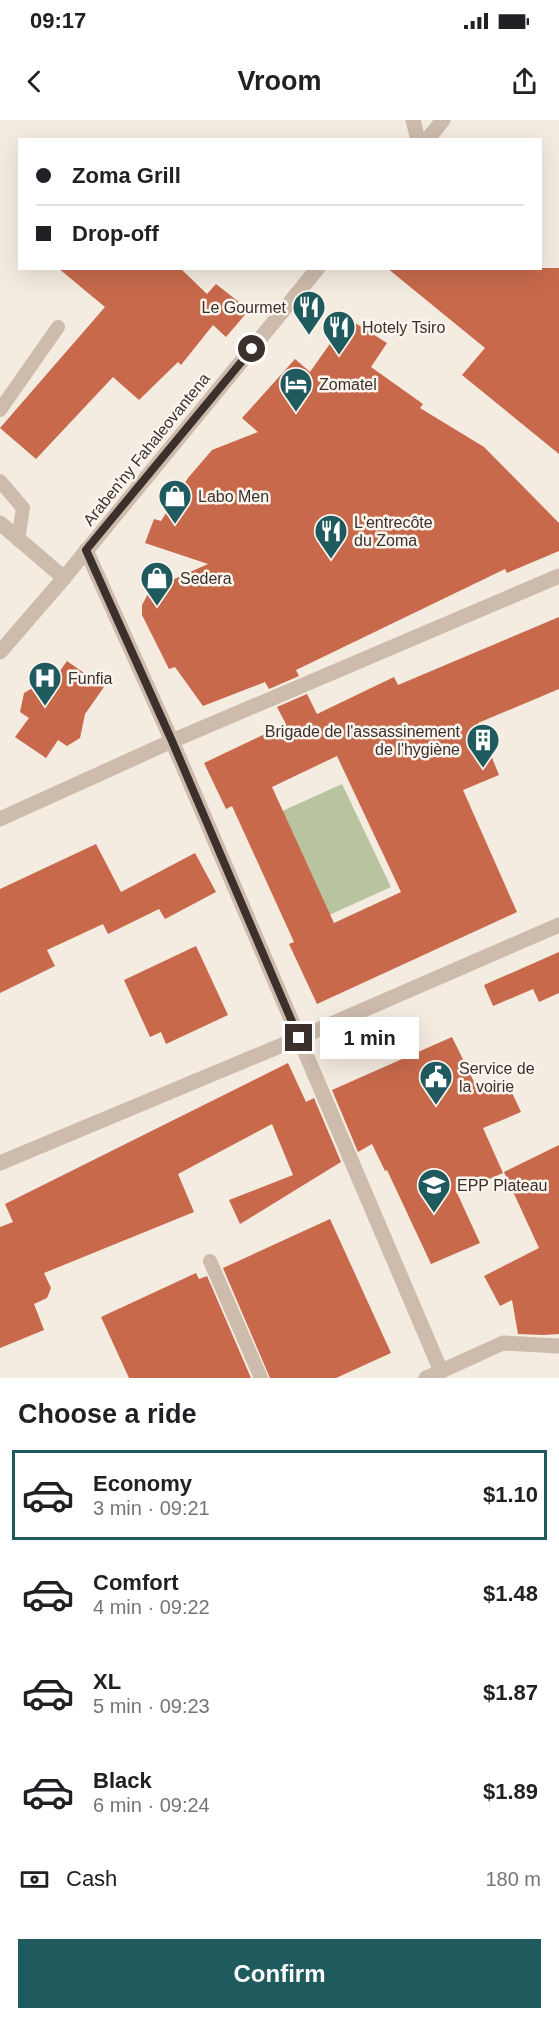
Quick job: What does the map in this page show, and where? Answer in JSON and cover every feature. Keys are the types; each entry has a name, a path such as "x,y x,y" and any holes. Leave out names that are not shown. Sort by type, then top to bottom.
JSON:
{"street":[{"path":"413,120 418,138"},
{"path":"429,138 443,120"},
{"name":"Araben'ny Fahaleovantena","path":"0,652 64,578 316,270"},
{"path":"0,523 64,578"},
{"path":"86,550 172,741 441,1371"},
{"path":"0,819 172,741 559,576"},
{"path":"0,1162 299,1038 559,925"},
{"path":"426,1378 504,1343 559,1346"}],"lane":[{"path":"0,410 58,327"},
{"path":"0,481 23,508 18,540"},
{"path":"210,1261 261,1378"}],"green space":[{"path":"342,784 391,887 327,916 278,813"}],"building":[{"path":"559,268 559,454 462,375 485,348 389,270"},
{"path":"60,270 182,270 207,294 216,284 249,310 226,337 213,325 181,365 178,362 139,400 113,377 36,459 0,428 105,307"},
{"path":"352,321 387,343 371,367 423,404 420,408 484,447 559,523 559,551 507,573 505,569 296,670 299,676 269,689 265,682 203,706 175,667 169,669 142,615 142,605 150,590 208,564 145,543 154,519 161,521 188,478 212,450 258,432 242,418 295,359 310,372 334,338 339,341"},
{"path":"559,617 559,689 478,723 499,775 463,790 517,912 317,1004 289,944 294,942 232,806 226,809 204,763 286,724 277,707 307,694 317,714 394,677 398,685","holes":["337,756 401,892 334,923 272,787"]},
{"path":"67,661 104,687 85,714 80,738 67,746 58,740 46,758 15,737 29,718 20,712 24,693 39,684 47,689"},
{"path":"96,844 121,892 195,853 216,892 165,919 159,909 108,934 103,924 47,950 55,966 0,993 0,889"},
{"path":"196,946 228,1015 166,1044 161,1032 150,1037 124,980"},
{"path":"559,952 559,993 539,1002 533,989 493,1006 484,985"},
{"path":"452,1037 479,1092 506,1080 521,1112 483,1128 503,1173 457,1193 480,1243 431,1264 387,1170 385,1171 372,1144 358,1152 332,1090"},
{"path":"288,1063 306,1102 314,1098 341,1162 240,1224 229,1200 293,1175 272,1124 178,1174 194,1212 44,1273 51,1288 47,1298 34,1304 44,1330 0,1348 0,1227 13,1222 5,1204"},
{"path":"559,1145 559,1334 518,1334 512,1300 500,1306 484,1276 539,1248 504,1172"},
{"path":"330,1219 391,1353 336,1378 270,1378 223,1268"},
{"path":"196,1273 199,1279 207,1276 251,1378 129,1378 101,1317"}],"place":[{"name":"Le Gourmet","path":"309,336"},
{"name":"Hotely Tsiro","path":"339,356"},
{"name":"Zomatel","path":"296,413"},
{"name":"Labo Men","path":"175,525"},
{"name":"L'entrecôte du Zoma","path":"331,560"},
{"name":"Sedera","path":"157,607"},
{"name":"Funfia","path":"45,707"},
{"name":"Brigade de l'assassinement de l'hygiène","path":"483,769"},
{"name":"Service de la voirie","path":"436,1106"},
{"name":"EPP Plateau","path":"434,1214"}],"route":[{"path":"252,349 86,550 172,741 299,1038"}]}
